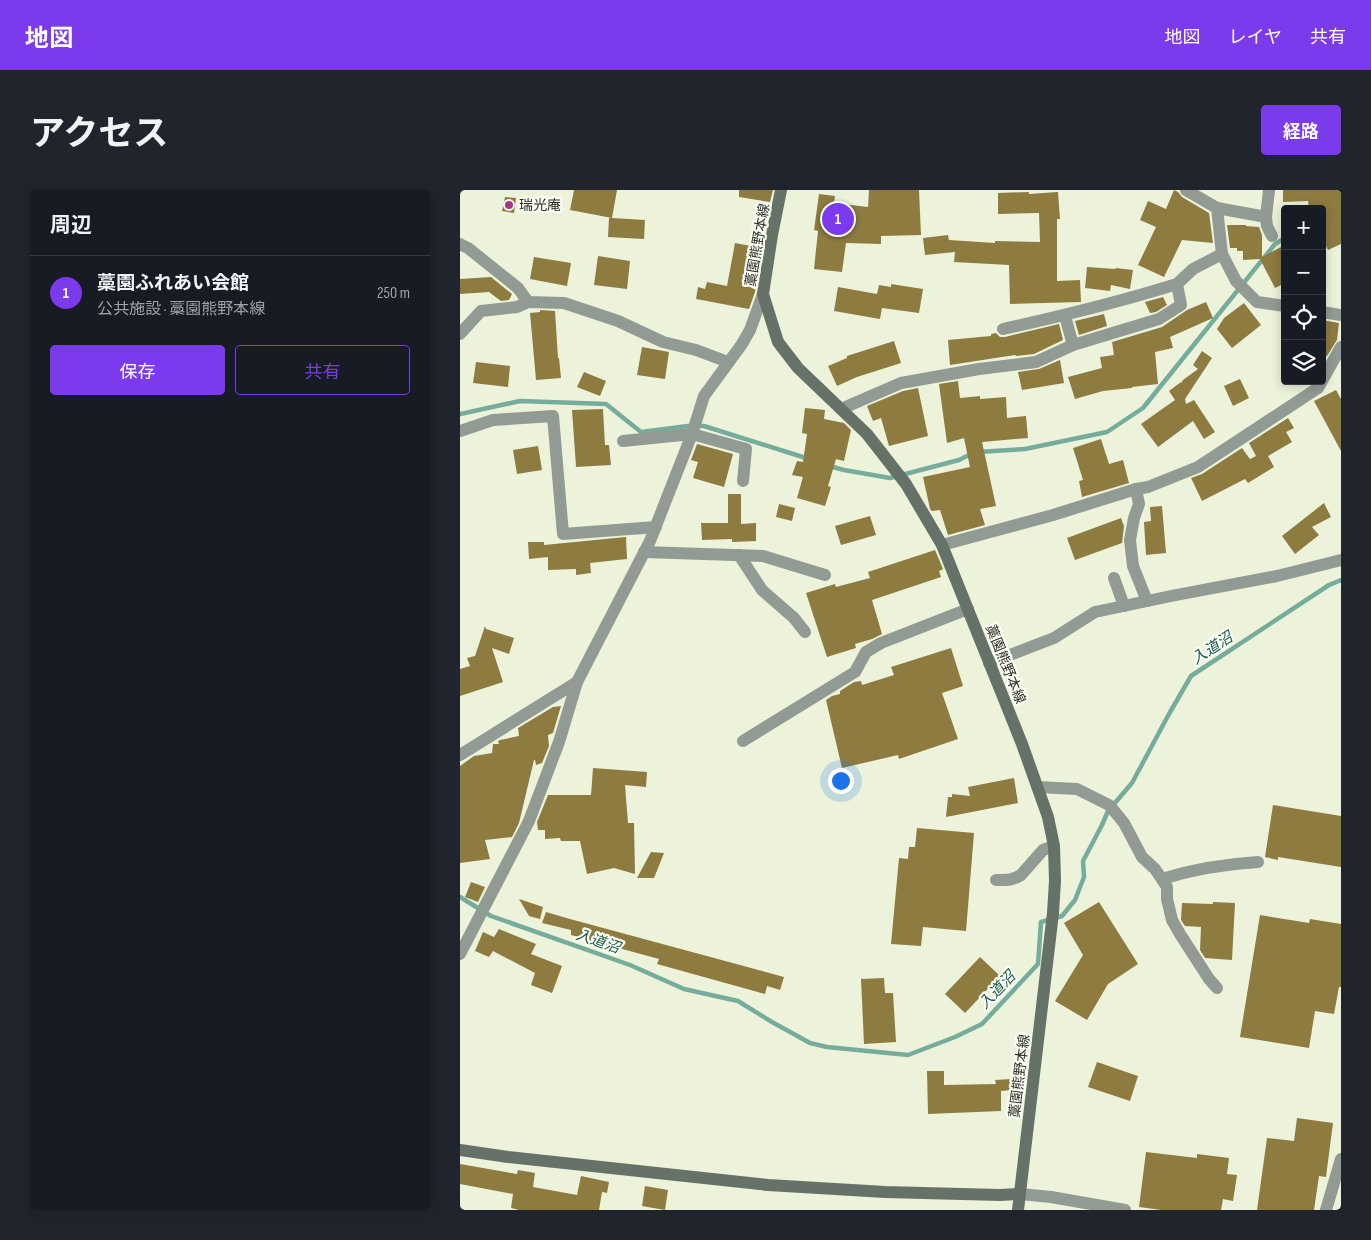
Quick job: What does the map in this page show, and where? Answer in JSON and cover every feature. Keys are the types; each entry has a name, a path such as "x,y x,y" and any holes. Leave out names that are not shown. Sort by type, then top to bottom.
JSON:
{"main road":[{"name":"藁園熊野本線","path":"782,190 772,234 763,294 778,342 798,368 867,434 906,484 942,545 1022,744 1048,818 1054,846 1055,881 1052,927 1018,1210"},
{"path":"460,1150 508,1157 768,1185 895,1192 1020,1194"}],"street":[{"path":"1186,190 1217,208 1266,217"},
{"path":"1269,190 1266,217 1267,226 1272,236"},
{"path":"1217,208 1222,254 1236,281 1258,302 1281,305"},
{"path":"460,244 468,248 518,288 528,302"},
{"path":"1003,329 1065,316 1177,284 1193,269 1222,254"},
{"path":"841,409 901,383 978,368 1036,362 1073,345 1159,319 1181,305 1177,284"},
{"path":"460,954 465,933 529,821 559,742 577,682 656,527 692,434 704,396 742,344 750,330 763,294"},
{"path":"460,334 481,311 517,307 528,302 564,303 618,321 663,342 696,350 728,362"},
{"path":"1326,313 1341,315"},
{"path":"1065,316 1073,345"},
{"path":"942,545 1148,487 1198,467 1318,388 1341,347"},
{"path":"460,431 493,420 553,416 563,534 656,527"},
{"path":"623,441 692,434 746,448 743,481"},
{"path":"1136,489 1138,504 1130,540 1133,566 1147,601"},
{"path":"644,552 763,556 825,575"},
{"path":"739,555 762,590 794,618 805,632"},
{"path":"989,663 1054,638 1095,612 1277,576 1341,560"},
{"path":"1114,578 1124,606"},
{"path":"743,741 855,672 866,652 881,643 968,609"},
{"path":"460,754 577,682"},
{"path":"1038,787 1077,789 1112,809 1124,823 1142,857 1155,869 1167,887 1167,899 1172,920 1209,979 1217,988"},
{"path":"996,880 1010,881 1016,878 1021,875 1042,850 1054,846"},
{"path":"1162,879 1204,868 1234,863 1258,862"},
{"path":"1326,1210 1341,1159"},
{"path":"1020,1194 1125,1210"}],"building":[{"path":"574,190 617,190 612,218 570,210"},
{"path":"739,190 773,190 770,202 739,197"},
{"path":"869,190 919,190 921,235 881,236 881,244 846,243 842,272 814,269 818,231 814,230 819,194 835,196 834,203 868,207"},
{"path":"1174,190 1209,213 1213,243 1182,240 1164,277 1138,265 1156,227 1140,220 1148,201 1166,209"},
{"path":"1283,190 1341,190 1341,244 1328,250 1326,246 1326,205 1308,205 1308,201 1283,202"},
{"path":"1029,192 1029,194 1058,192 1060,219 1057,219 1057,281 1080,280 1081,302 1010,304 1009,265 954,262 955,252 925,255 923,238 948,235 949,240 995,243 995,241 1040,242 1039,213 998,214 998,193"},
{"name":"瑞光庵","path":"505,197 516,198 514,213 502,211"},
{"path":"609,218 645,220 644,239 608,237"},
{"path":"1227,225 1259,227 1262,235 1262,257 1281,247 1281,285 1275,288 1260,259 1243,260 1243,251 1237,251 1237,248 1230,248"},
{"path":"735,243 751,246 748,260 760,262 755,292 749,309 696,299 698,287 705,289 707,282 727,286"},
{"path":"598,256 630,261 627,289 594,285"},
{"path":"534,257 571,263 567,286 530,279"},
{"path":"1087,267 1133,270 1130,289 1111,285 1110,291 1085,288"},
{"path":"491,277 512,294 509,300 501,301 489,292 460,294 460,279"},
{"path":"891,284 923,289 919,313 882,308 880,319 834,311 838,287 877,294 879,285 891,287"},
{"path":"1163,297 1167,305 1156,312 1150,313 1145,302"},
{"path":"1206,302 1213,318 1170,337 1173,348 1155,352 1158,384 1103,391 1075,399 1068,377 1102,368 1100,357 1114,355 1112,342 1162,327 1187,310"},
{"path":"1244,303 1261,325 1232,348 1217,329 1224,318"},
{"path":"540,310 555,311 561,378 536,380 530,313 540,312"},
{"path":"1104,314 1107,326 1079,335 1075,321"},
{"path":"1326,321 1339,323 1337,340 1327,356"},
{"path":"1059,324 1063,340 1034,354 950,365 948,340 991,336 991,334 996,333 1000,337 1005,337"},
{"path":"894,341 901,363 857,377 837,386 828,366 847,358 847,356"},
{"path":"642,347 669,352 665,379 637,375"},
{"path":"1202,351 1212,358 1185,399 1186,404 1194,400 1215,432 1204,439 1193,421 1158,447 1141,424 1175,400 1169,391 1198,369 1193,365"},
{"path":"1060,360 1064,383 1022,390 1018,372 1039,369"},
{"path":"476,362 510,366 508,387 473,383"},
{"path":"584,372 606,381 600,396 577,387"},
{"path":"1240,379 1249,398 1233,406 1224,386"},
{"path":"958,381 960,398 980,396 980,399 1006,397 1007,418 1026,416 1028,438 982,442 996,506 980,509 985,525 948,535 940,510 932,511 930,509 923,477 970,467 964,438 947,443 939,384"},
{"path":"918,388 928,436 889,446 881,418 873,421 867,406 903,391"},
{"path":"1336,390 1341,399 1341,451 1314,401"},
{"path":"805,408 825,410 824,419 844,423 851,430 844,461 836,459 828,486 831,487 825,506 797,498 803,477 792,475 797,461 803,462 807,434 802,433"},
{"path":"603,409 605,445 609,445 611,465 576,467 572,410"},
{"path":"1288,418 1294,428 1286,432 1292,442 1268,456 1274,467 1248,483 1245,479 1202,501 1191,478 1202,474 1242,448 1250,459 1256,456 1249,443"},
{"path":"1101,439 1109,464 1123,460 1129,483 1082,497 1079,481 1083,480 1073,448"},
{"path":"697,444 733,454 724,487 693,478 698,462 691,460"},
{"path":"538,446 542,470 517,474 513,450"},
{"path":"728,494 741,494 741,524 756,523 756,541 732,542 732,539 702,540 701,523 728,523"},
{"path":"1324,503 1331,517 1312,527 1319,535 1295,554 1282,536"},
{"path":"779,504 795,508 792,521 776,517"},
{"path":"1162,506 1166,553 1146,555 1144,522 1151,521 1150,507"},
{"path":"870,516 876,535 841,545 835,526"},
{"path":"1121,518 1124,526 1122,543 1075,560 1067,538"},
{"path":"626,537 627,559 590,563 591,573 576,575 576,569 548,570 548,557 529,559 528,542 544,542 544,545"},
{"path":"935,550 943,569 939,571 941,577 872,600 882,634 855,644 856,648 827,657 806,593 835,584 836,587 870,578 868,572"},
{"path":"485,626 486,629 514,638 509,654 492,648 503,682 460,696 460,669 470,666 467,658 475,656"},
{"path":"951,648 963,686 942,693 958,739 899,759 898,755 842,768 826,700 840,694 840,691 854,682 861,681 862,685 894,675 891,667"},
{"path":"561,706 553,733 548,735 549,746 542,763 536,765 534,760 519,823 512,837 485,840 490,859 460,863 460,766 474,756 492,753 493,744 499,744 498,741 500,740 519,736 518,728 553,707"},
{"path":"593,768 647,772 646,787 625,785 628,823 634,823 635,874 614,868 587,874 580,841 561,841 560,838 545,839 545,830 538,830 537,822 548,795 591,795"},
{"path":"1014,778 1018,803 946,817 948,797 952,797 952,794 970,796 968,787"},
{"path":"1273,805 1341,816 1341,867 1278,857 1278,860 1265,857"},
{"path":"917,828 974,833 966,931 923,927 921,946 891,944 899,858 908,859 909,847 915,847"},
{"path":"651,852 664,853 654,878 637,878"},
{"path":"471,882 485,887 478,902 465,897"},
{"path":"519,899 543,907 540,919 529,916"},
{"path":"1099,902 1138,964 1108,984 1087,1020 1055,1001 1083,955 1064,923"},
{"path":"1213,902 1235,903 1232,960 1205,958 1200,950 1201,927 1185,926 1181,920 1182,903 1213,904"},
{"path":"546,912 784,977 780,990 767,986 765,994 657,964 659,959 571,935 571,930 542,923"},
{"path":"1260,915 1309,923 1310,919 1341,924 1341,987 1339,987 1334,1014 1315,1011 1309,1048 1240,1037"},
{"path":"499,929 536,944 531,954 562,966 552,993 531,985 535,973 493,951 489,957 475,951 483,932 494,937"},
{"path":"980,957 1000,976 965,1013 945,994"},
{"path":"884,978 885,993 893,993 896,1042 864,1044 861,979"},
{"path":"1097,1062 1138,1076 1130,1101 1088,1087"},
{"path":"927,1071 944,1071 944,1085 996,1084 995,1080 1011,1079 1011,1090 1001,1091 1001,1111 928,1114"},
{"path":"1297,1118 1333,1123 1326,1177 1319,1176 1314,1210 1257,1210 1267,1138 1294,1141"},
{"path":"1146,1152 1197,1158 1197,1154 1229,1158 1227,1174 1237,1175 1233,1201 1223,1199 1221,1210 1161,1210 1139,1207"},
{"path":"460,1164 517,1174 518,1170 535,1173 533,1187 577,1195 581,1176 609,1182 607,1193 602,1192 599,1210 519,1210 511,1208 513,1194 460,1184"},
{"path":"645,1186 668,1190 665,1210 642,1206"}],"waterway":[{"path":"978,452 1025,449 1107,432 1143,408 1275,244 1281,240"},
{"path":"460,414 520,401 606,404 641,432 688,426 704,426 809,459"},
{"path":"829,466 890,478 959,460 971,454"},
{"name":"入道沼","path":"460,897 491,916 630,965 684,989 738,1001 810,1043 827,1047 908,1055 955,1037 982,1024 1038,964 1041,922 1062,916 1075,900 1084,877 1083,861 1108,811 1132,783 1191,676 1329,585 1341,580"}],"place":[{"name":"瑞光庵","path":"509,205"},
{"name":"藁園ふれあい会館","path":"838,219"}]}
